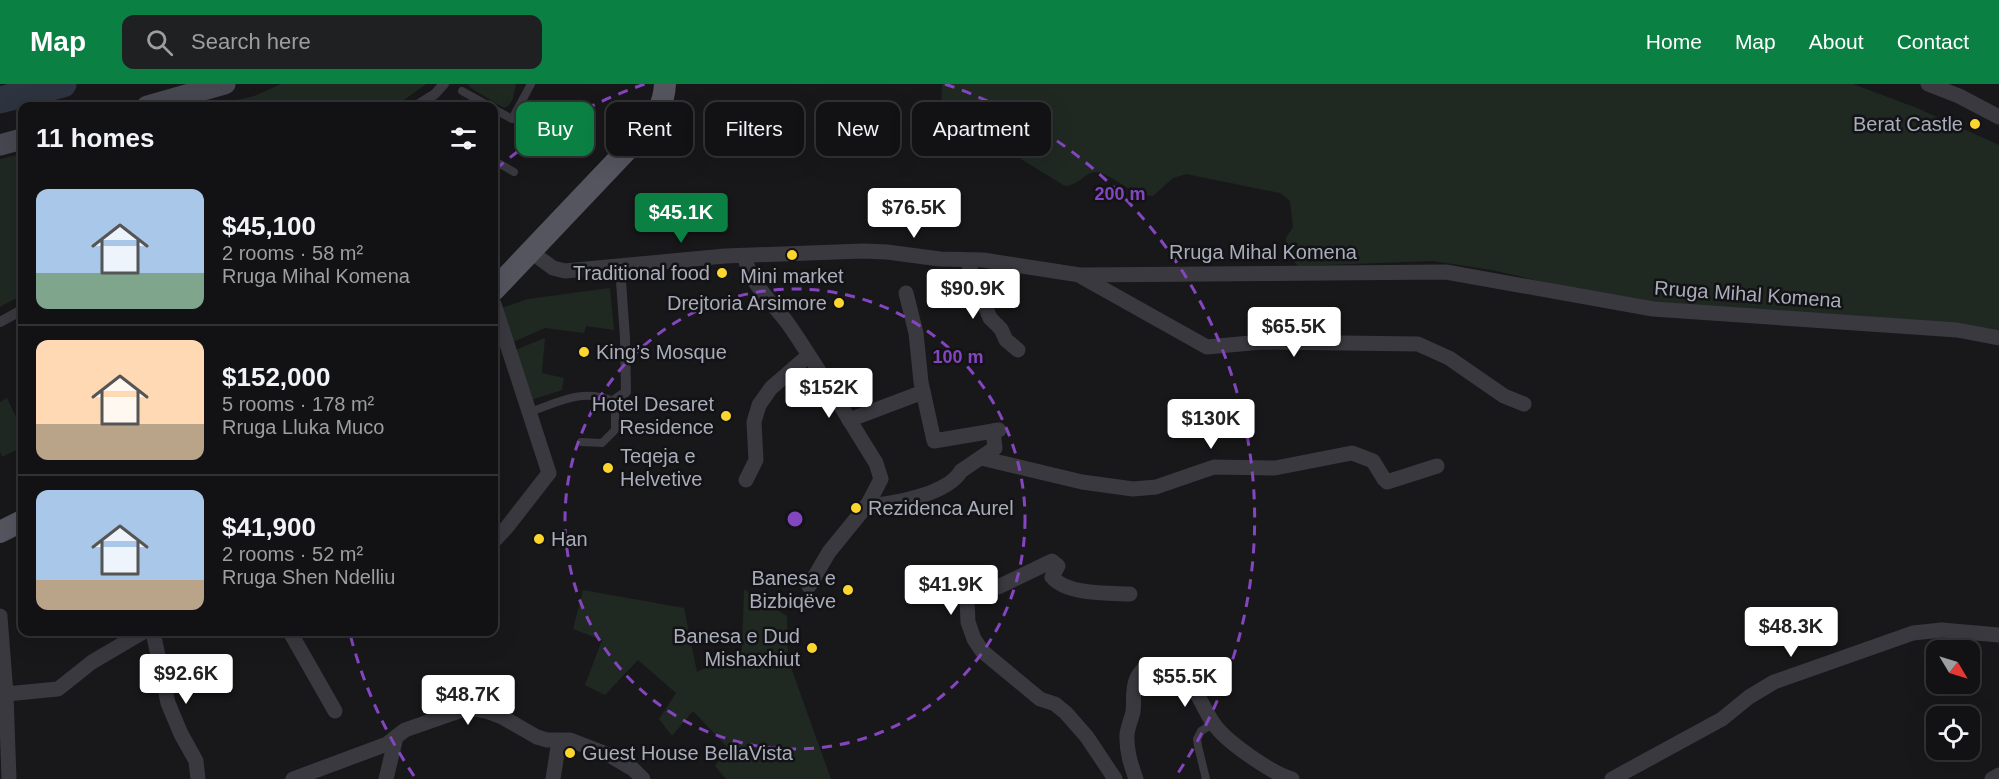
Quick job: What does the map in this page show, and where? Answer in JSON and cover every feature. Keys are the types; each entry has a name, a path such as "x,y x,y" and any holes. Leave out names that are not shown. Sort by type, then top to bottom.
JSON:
{"main road":[{"path":"161,102 225,84"},
{"path":"498,286 644,132 658,112 665,84"},
{"path":"0,145 18,140"},
{"path":"0,532 18,523"}],"street":[{"path":"422,102 444,84"},
{"path":"1928,84 1959,96 1999,117"},
{"name":"Rruga Mihal Komena","path":"531,252 553,268 565,271 745,256 863,251 967,261 983,260 1080,275 1446,272 1632,306 1701,313 1958,330 1999,338"},
{"path":"745,256 746,266 752,276 790,326 876,463 880,479 866,506 829,552 809,586"},
{"path":"967,261 990,318 1001,329 1006,340 1018,350"},
{"path":"612,400 626,392 620,267"},
{"path":"1080,275 1207,347 1262,342 1418,345 1449,358 1504,396 1524,404"},
{"path":"866,506 887,504 933,492 958,477 961,471 995,448 996,431 935,442 923,392 916,333 906,293"},
{"path":"0,322 18,312"},
{"path":"498,316 549,473 498,537"},
{"path":"746,480 756,460 754,422 759,405 771,388 808,356"},
{"path":"849,420 923,392"},
{"path":"981,458 1082,482 1133,489 1156,487 1214,467 1275,468 1348,453 1373,461 1387,482 1437,466"},
{"path":"1115,779 1087,737 1066,713 1054,704 1040,699 982,651 974,639 969,622 967,600 975,592 998,587 1052,561 1058,566 1053,574 1053,580 1063,585 1094,592 1130,594"},
{"path":"0,616 9,779"},
{"path":"1612,779 1722,719 1749,697 1774,682 1913,633 1942,630 1999,635"},
{"path":"6,694 58,688 92,662 136,636"},
{"path":"154,636 168,703 177,727 196,761 198,779"},
{"path":"292,636 335,711"},
{"path":"1136,779 1129,756 1127,733 1132,714 1135,684 1142,670 1148,666 1160,665 1176,673 1193,689 1212,722 1225,736 1285,778"},
{"path":"293,779 387,744 405,730 468,708 502,717 537,737 559,741 570,740 609,755 633,769 643,779"},
{"path":"386,779 396,737"},
{"path":"553,779 559,741"},
{"path":"1992,779 1999,775"}],"lane":[{"path":"498,111 512,119 531,84"},
{"path":"462,91 482,102"},
{"path":"498,165 513,172"},
{"path":"530,412 582,394 600,395 612,400 615,430 602,443 581,442"},
{"path":"1206,779 1197,739 1201,731 1212,722"}],"shaded area":[{"path":"281,84 426,84 401,102 228,102 254,96"},
{"path":"468,84 516,84 512,101 504,108 498,102 471,88"},
{"path":"942,84 1853,84 1917,108 1999,145 1999,335 1644,303 1492,270 1433,261 1298,266 1287,254 1286,238 1293,227 1290,201 1280,193 1186,174 1173,178 1153,196 1137,192 1095,172 1065,186 1016,156 1051,156 1051,102 941,102"},
{"path":"18,155 18,297 0,307 0,159"},
{"path":"610,288 614,330 586,326 584,333 545,328 511,343 501,308 528,299"},
{"path":"545,338 542,373 564,378 562,390 531,400 515,350"},
{"path":"7,398 18,421 18,449 2,457 0,452 0,402"},
{"path":"744,589 787,616 788,659 831,779 726,779 715,766 728,748 693,711 672,736 659,719 676,693 638,660 605,695 585,685 602,640 573,629 583,590 684,608 697,672 742,650"}],"waterway":[{"path":"0,100 63,84"}],"place":[{"name":"Berat Castle","path":"1975,124"},
{"name":"Mini market","path":"792,255"},
{"name":"Traditional food","path":"722,273"},
{"name":"Drejtoria Arsimore","path":"839,303"},
{"name":"King’s Mosque","path":"584,352"},
{"name":"Hotel Desaret Residence","path":"726,416"},
{"name":"Teqeja e Helvetive","path":"608,468"},
{"name":"Rezidenca Aurel","path":"856,508"},
{"name":"Han","path":"539,539"},
{"name":"Banesa e Bizbiqëve","path":"848,590"},
{"name":"Banesa e Dud Mishaxhiut","path":"812,648"},
{"name":"Guest House BellaVista","path":"570,753"}]}
